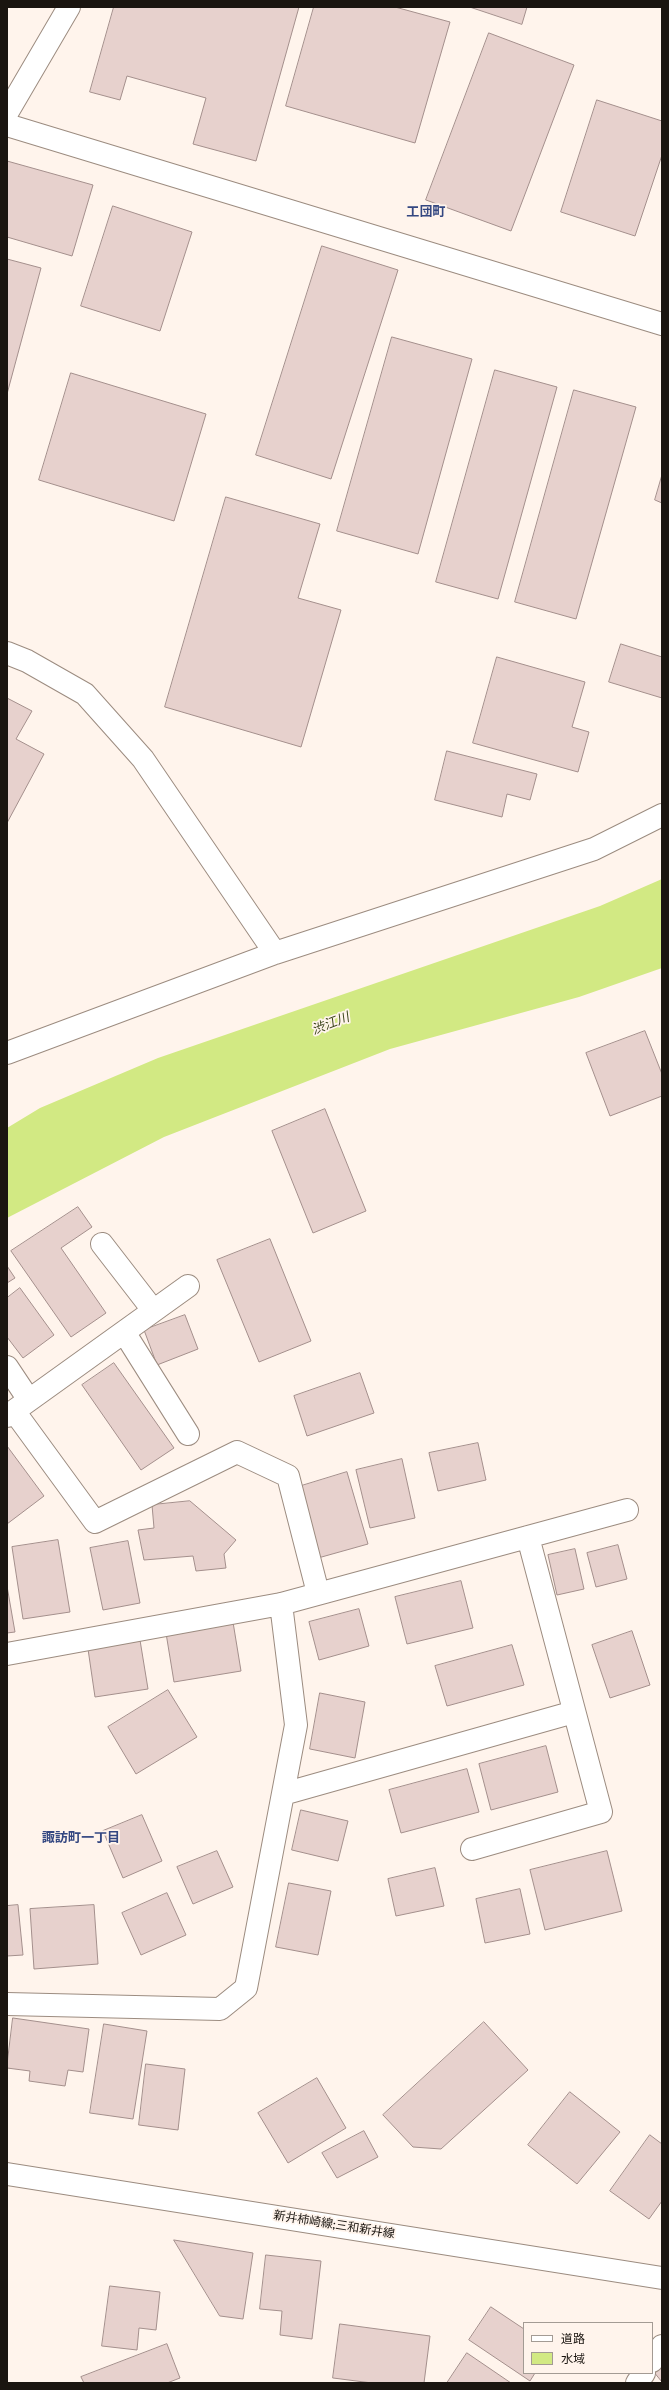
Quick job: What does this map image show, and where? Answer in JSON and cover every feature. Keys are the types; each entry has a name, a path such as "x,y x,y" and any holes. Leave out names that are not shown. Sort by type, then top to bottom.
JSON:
{"main road":[{"path":"7,113 69,7"},
{"path":"7,125 662,324"},
{"path":"7,653 27,661 85,694 143,759 275,953"},
{"path":"7,1053 275,953 594,849 662,815"},
{"path":"102,1244 153,1310"},
{"path":"16,1409 188,1286"},
{"path":"124,1332 188,1434"},
{"path":"7,1367 16,1409 95,1522 237,1452 288,1476 318,1593"},
{"path":"7,1654 281,1604 628,1510"},
{"path":"472,1849 601,1812 528,1537"},
{"path":"7,2004 220,2009 246,1988 296,1725 281,1604"},
{"path":"283,1794 574,1712"},
{"name":"新井柿崎線;三和新井線","path":"7,2174 662,2278"},
{"path":"653,2360 662,2346"},
{"path":"637,2383 643,2374"}],"water":[{"name":"渋江川","path":"662,879 662,968 579,997 390,1049 164,1137 7,1218 7,1128 40,1108 158,1058 600,906"}],"building":[{"path":"114,7 299,7 256,161 193,144 206,98 127,76 120,100 90,92"},
{"path":"314,7 395,7 450,22 415,143 286,106"},
{"path":"470,7 527,7 522,24"},
{"path":"489,33 574,65 511,231 426,200"},
{"path":"597,100 662,121 662,155 635,236 561,212"},
{"path":"7,161 93,185 72,256 7,237"},
{"path":"113,206 192,232 160,331 81,306"},
{"path":"322,246 398,270 331,479 256,455"},
{"path":"7,259 41,268 7,394"},
{"path":"392,337 472,359 418,554 337,531"},
{"path":"495,370 557,387 498,599 436,582"},
{"path":"71,373 206,414 174,521 39,480"},
{"path":"574,390 636,407 576,619 515,602"},
{"path":"662,475 662,503 655,500"},
{"path":"226,497 320,524 298,598 341,610 301,747 165,707"},
{"path":"621,644 662,657 662,698 609,682"},
{"path":"497,657 585,682 572,727 589,732 578,772 473,743"},
{"path":"7,698 32,711 16,739 44,754 7,823"},
{"path":"447,751 537,774 530,800 507,794 502,817 435,800"},
{"path":"645,1031 662,1074 662,1096 610,1116 586,1053"},
{"path":"325,1109 366,1211 313,1233 272,1131"},
{"path":"78,1207 92,1227 61,1248 106,1313 71,1337 11,1251"},
{"path":"270,1239 311,1341 259,1362 217,1260"},
{"path":"7,1266 15,1278 7,1283"},
{"path":"20,1288 54,1335 23,1358 7,1337 7,1298"},
{"path":"185,1315 198,1349 157,1365 144,1330"},
{"path":"114,1363 174,1448 141,1470 82,1385"},
{"path":"360,1373 374,1413 307,1436 294,1396"},
{"path":"478,1443 486,1480 438,1491 429,1453"},
{"path":"7,1446 44,1496 7,1524"},
{"path":"402,1459 415,1518 370,1528 356,1470"},
{"path":"347,1472 368,1544 318,1558 298,1487"},
{"path":"190,1501 236,1540 224,1554 226,1568 196,1571 193,1556 144,1560 138,1530 154,1528 152,1505"},
{"path":"58,1540 70,1612 23,1619 12,1547"},
{"path":"128,1541 140,1603 103,1610 90,1548"},
{"path":"618,1545 627,1579 596,1587 587,1553"},
{"path":"575,1549 584,1589 557,1595 548,1555"},
{"path":"461,1581 473,1628 407,1644 395,1597"},
{"path":"7,1586 15,1632 7,1633"},
{"path":"359,1609 369,1646 319,1660 309,1622"},
{"path":"233,1622 241,1671 174,1682 166,1633"},
{"path":"632,1631 650,1685 610,1698 592,1645"},
{"path":"140,1640 148,1689 95,1697 88,1649"},
{"path":"512,1645 524,1685 447,1706 435,1666"},
{"path":"168,1690 197,1737 136,1774 108,1727"},
{"path":"320,1693 365,1702 355,1758 310,1749"},
{"path":"546,1746 558,1792 491,1810 479,1764"},
{"path":"467,1769 479,1812 401,1833 389,1790"},
{"path":"301,1810 348,1821 338,1861 292,1850"},
{"path":"142,1815 162,1861 123,1878 103,1831"},
{"path":"217,1851 233,1887 193,1904 177,1867"},
{"path":"607,1851 622,1911 545,1930 530,1870"},
{"path":"435,1868 444,1906 396,1916 388,1879"},
{"path":"289,1883 331,1891 318,1955 276,1947"},
{"path":"520,1889 530,1934 485,1943 476,1899"},
{"path":"167,1893 186,1935 141,1955 122,1913"},
{"path":"18,1905 23,1955 7,1956 7,1906"},
{"path":"94,1905 98,1964 34,1969 30,1909"},
{"path":"13,2018 89,2029 83,2072 68,2070 65,2086 29,2081 30,2071 7,2068"},
{"path":"484,2022 528,2070 441,2149 413,2147 383,2115"},
{"path":"104,2024 147,2031 133,2119 90,2113"},
{"path":"146,2064 185,2069 178,2130 139,2125"},
{"path":"317,2078 346,2128 288,2163 258,2113"},
{"path":"570,2092 620,2132 577,2184 528,2145"},
{"path":"364,2131 378,2157 337,2178 322,2153"},
{"path":"650,2135 662,2144 662,2201 649,2219 610,2191"},
{"path":"174,2240 253,2253 243,2319 220,2316"},
{"path":"266,2255 321,2261 312,2339 280,2335 282,2311 260,2309"},
{"path":"110,2286 160,2292 156,2330 139,2328 137,2350 102,2346"},
{"path":"491,2307 523,2328 523,2374 534,2374 530,2381 469,2340"},
{"path":"340,2324 430,2336 424,2383 372,2383 333,2378"},
{"path":"167,2344 180,2378 167,2383 84,2383 81,2377"},
{"path":"467,2353 511,2383 447,2383"},
{"path":"662,2364 662,2382 653,2371"}],"district":[{"name":"工団町","path":"426,213"},
{"name":"諏訪町一丁目","path":"81,1839"}]}
